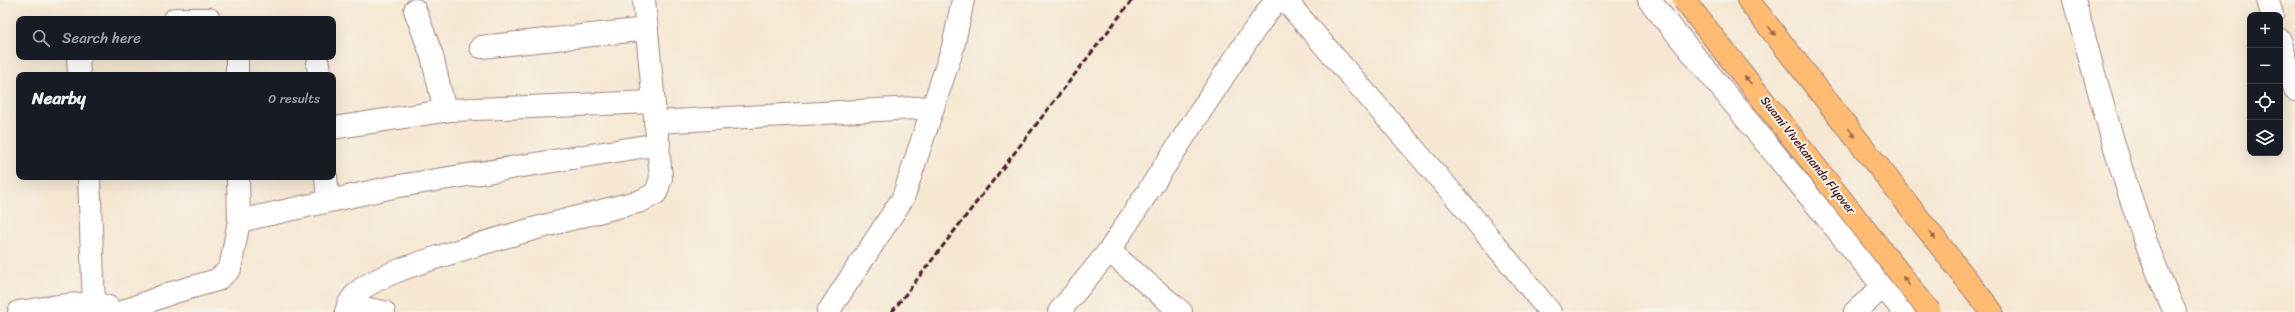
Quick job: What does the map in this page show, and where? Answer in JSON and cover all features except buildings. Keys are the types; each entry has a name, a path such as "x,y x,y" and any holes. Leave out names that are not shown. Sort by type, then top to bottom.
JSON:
{"main road":[{"name":"Swami Vivekananda Flyover","path":"1684,0 1930,312"},
{"path":"1748,0 1992,312"}],"street":[{"path":"347,308 366,286 424,262 509,235 641,201 656,193 661,178 659,144 654,112 644,0"},
{"path":"828,312 903,198 953,47 963,0"},
{"path":"1059,312 1109,251 1246,42 1276,0"},
{"path":"1285,0 1466,209 1550,312"},
{"path":"1653,5 1689,0"},
{"path":"2074,0 2100,94 2137,217 2175,312"},
{"path":"2268,0 2271,12"},
{"path":"1653,5 1904,312"},
{"path":"415,10 432,56 445,111"},
{"path":"481,47 647,29"},
{"path":"2282,48 2295,90"},
{"path":"78,60 79,72"},
{"path":"237,60 237,72"},
{"path":"336,128 445,111 654,112 933,107"},
{"path":"240,221 393,187 659,144"},
{"path":"89,180 94,305"},
{"path":"19,312 94,305 122,312 171,293 217,280 230,270 240,221 238,180"},
{"path":"326,180 328,201"},
{"path":"1109,251 1181,312"},
{"path":"1855,312 1884,286"},
{"path":"347,308 384,312"}],"railway":[{"path":"892,312 1132,0"}]}
